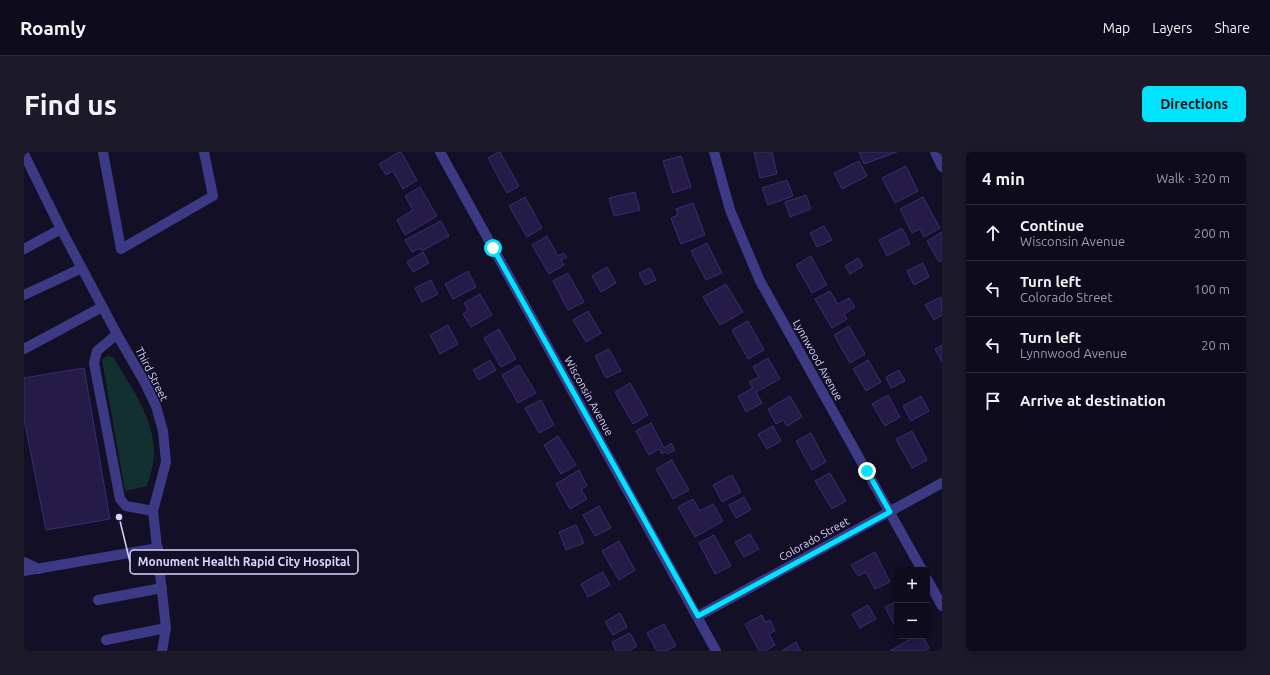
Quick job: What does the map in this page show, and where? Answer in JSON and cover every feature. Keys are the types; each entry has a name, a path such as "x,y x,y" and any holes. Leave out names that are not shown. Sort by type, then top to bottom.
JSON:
{"street":[{"path":"103,152 121,249 212,196 204,152"},
{"name":"Wisconsin Avenue","path":"440,152 716,651"},
{"name":"Lynnwood Avenue","path":"714,152 730,210 760,281 920,567"},
{"path":"935,152 942,167"},
{"name":"Third Street","path":"24,154 102,307 144,381 156,406 163,431 166,462 153,511 166,628 162,651"},
{"path":"24,249 61,229"},
{"path":"24,296 82,268"},
{"path":"24,349 102,307"},
{"path":"117,334 97,351 94,363 120,499 126,506 153,511"},
{"name":"Colorado Street","path":"698,616 942,483"},
{"path":"24,571 158,548"},
{"path":"24,562 39,569"},
{"path":"930,584 942,606"},
{"path":"98,600 162,588"},
{"path":"106,640 166,628"}],"green space":[{"path":"107,356 113,357 145,412 154,449 154,459 147,486 125,491 102,360"}],"building":[{"path":"401,152 417,180 403,189 393,171 386,175 379,164"},
{"path":"500,152 519,186 507,193 488,158"},
{"path":"754,152 772,152 777,174 760,178"},
{"path":"859,152 897,152 864,164"},
{"path":"681,156 691,187 673,193 663,161"},
{"path":"859,161 867,176 842,189 834,173"},
{"path":"906,166 918,191 895,203 882,178"},
{"path":"787,180 793,196 768,205 762,188"},
{"path":"420,187 437,216 405,235 397,220 413,210 405,196"},
{"path":"635,192 640,210 614,216 609,198"},
{"path":"806,195 811,209 790,217 785,202"},
{"path":"525,197 542,228 527,237 509,206"},
{"path":"923,197 940,228 924,237 920,229 912,233 900,209"},
{"path":"693,203 705,235 681,244 671,218 678,215 676,209"},
{"path":"441,221 449,236 422,251 420,248 412,252 405,240"},
{"path":"824,226 832,240 817,247 810,233"},
{"path":"902,228 910,244 887,256 879,240"},
{"path":"942,232 942,260 939,262 927,241"},
{"path":"547,236 558,256 564,253 567,257 561,260 564,265 549,274 532,245"},
{"path":"707,243 722,273 706,280 691,251"},
{"path":"423,252 429,263 413,272 407,262"},
{"path":"811,256 827,285 812,293 796,265"},
{"path":"858,258 863,266 850,274 845,266"},
{"path":"923,263 929,277 914,285 907,271"},
{"path":"607,267 616,283 601,292 592,276"},
{"path":"650,268 656,280 645,285 639,273"},
{"path":"468,271 476,287 453,299 445,284"},
{"path":"568,273 584,302 568,310 553,281"},
{"path":"431,280 438,294 422,302 415,288"},
{"path":"726,284 743,312 720,325 703,297"},
{"path":"830,291 838,304 849,298 855,307 844,314 847,319 832,328 815,299"},
{"path":"480,294 492,315 471,327 463,314 468,310 464,303"},
{"path":"941,297 942,315 934,320 925,305"},
{"path":"588,311 601,333 586,342 573,320"},
{"path":"748,321 764,350 748,359 732,330"},
{"path":"448,325 458,344 440,354 430,335"},
{"path":"849,326 865,354 850,363 834,335"},
{"path":"499,329 516,359 501,367 484,338"},
{"path":"942,345 942,362 935,349"},
{"path":"609,349 621,371 606,378 595,356"},
{"path":"768,358 780,379 756,392 762,403 746,412 738,396 753,388 749,382 759,377 753,367"},
{"path":"490,360 496,370 479,380 473,370"},
{"path":"868,360 881,382 866,391 853,369"},
{"path":"519,365 536,393 518,403 502,375"},
{"path":"84,368 110,519 46,530 24,419 24,378"},
{"path":"899,370 905,381 891,388 886,377"},
{"path":"630,383 648,415 633,424 615,392"},
{"path":"888,395 900,417 885,426 872,404"},
{"path":"790,396 802,417 787,426 783,420 776,424 768,409"},
{"path":"921,396 929,411 911,421 903,406"},
{"path":"541,400 554,425 539,433 525,408"},
{"path":"651,423 664,448 671,443 675,450 667,454 665,452 662,454 659,449 649,455 636,431"},
{"path":"773,426 781,441 767,449 758,434"},
{"path":"912,431 927,460 912,468 896,439"},
{"path":"811,433 826,462 812,470 796,441"},
{"path":"558,436 576,465 561,474 544,445"},
{"path":"672,460 689,490 673,499 656,469"},
{"path":"579,470 587,486 581,489 587,499 570,509 556,484"},
{"path":"830,473 846,501 832,509 815,481"},
{"path":"732,475 741,492 722,502 713,485"},
{"path":"744,497 751,510 736,518 729,505"},
{"path":"693,499 700,511 713,504 723,521 695,537 678,507"},
{"path":"599,506 611,528 595,536 583,515"},
{"path":"576,525 584,543 566,550 559,532"},
{"path":"750,534 759,549 744,557 735,542"},
{"path":"714,535 731,566 715,574 699,543"},
{"path":"619,541 635,570 619,580 602,551"},
{"path":"875,552 890,582 875,589 866,572 858,576 851,565"},
{"path":"603,572 610,585 588,597 581,584"},
{"path":"894,602 894,624 885,607"},
{"path":"868,605 876,619 860,628 852,614"},
{"path":"620,613 627,627 613,635 605,622"},
{"path":"762,615 765,622 770,620 775,631 769,634 775,645 765,651 759,651 745,624"},
{"path":"664,624 676,646 666,651 657,651 647,633"},
{"path":"630,633 637,646 629,651 616,651 612,642"},
{"path":"910,639 924,639 929,648 924,651 890,651"},
{"path":"796,642 801,651 782,651"}],"place":[{"name":"Monument Health Rapid City Hospital","path":"119,517"}],"route":[{"path":"493,248 698,616 890,512 867,471"}]}
